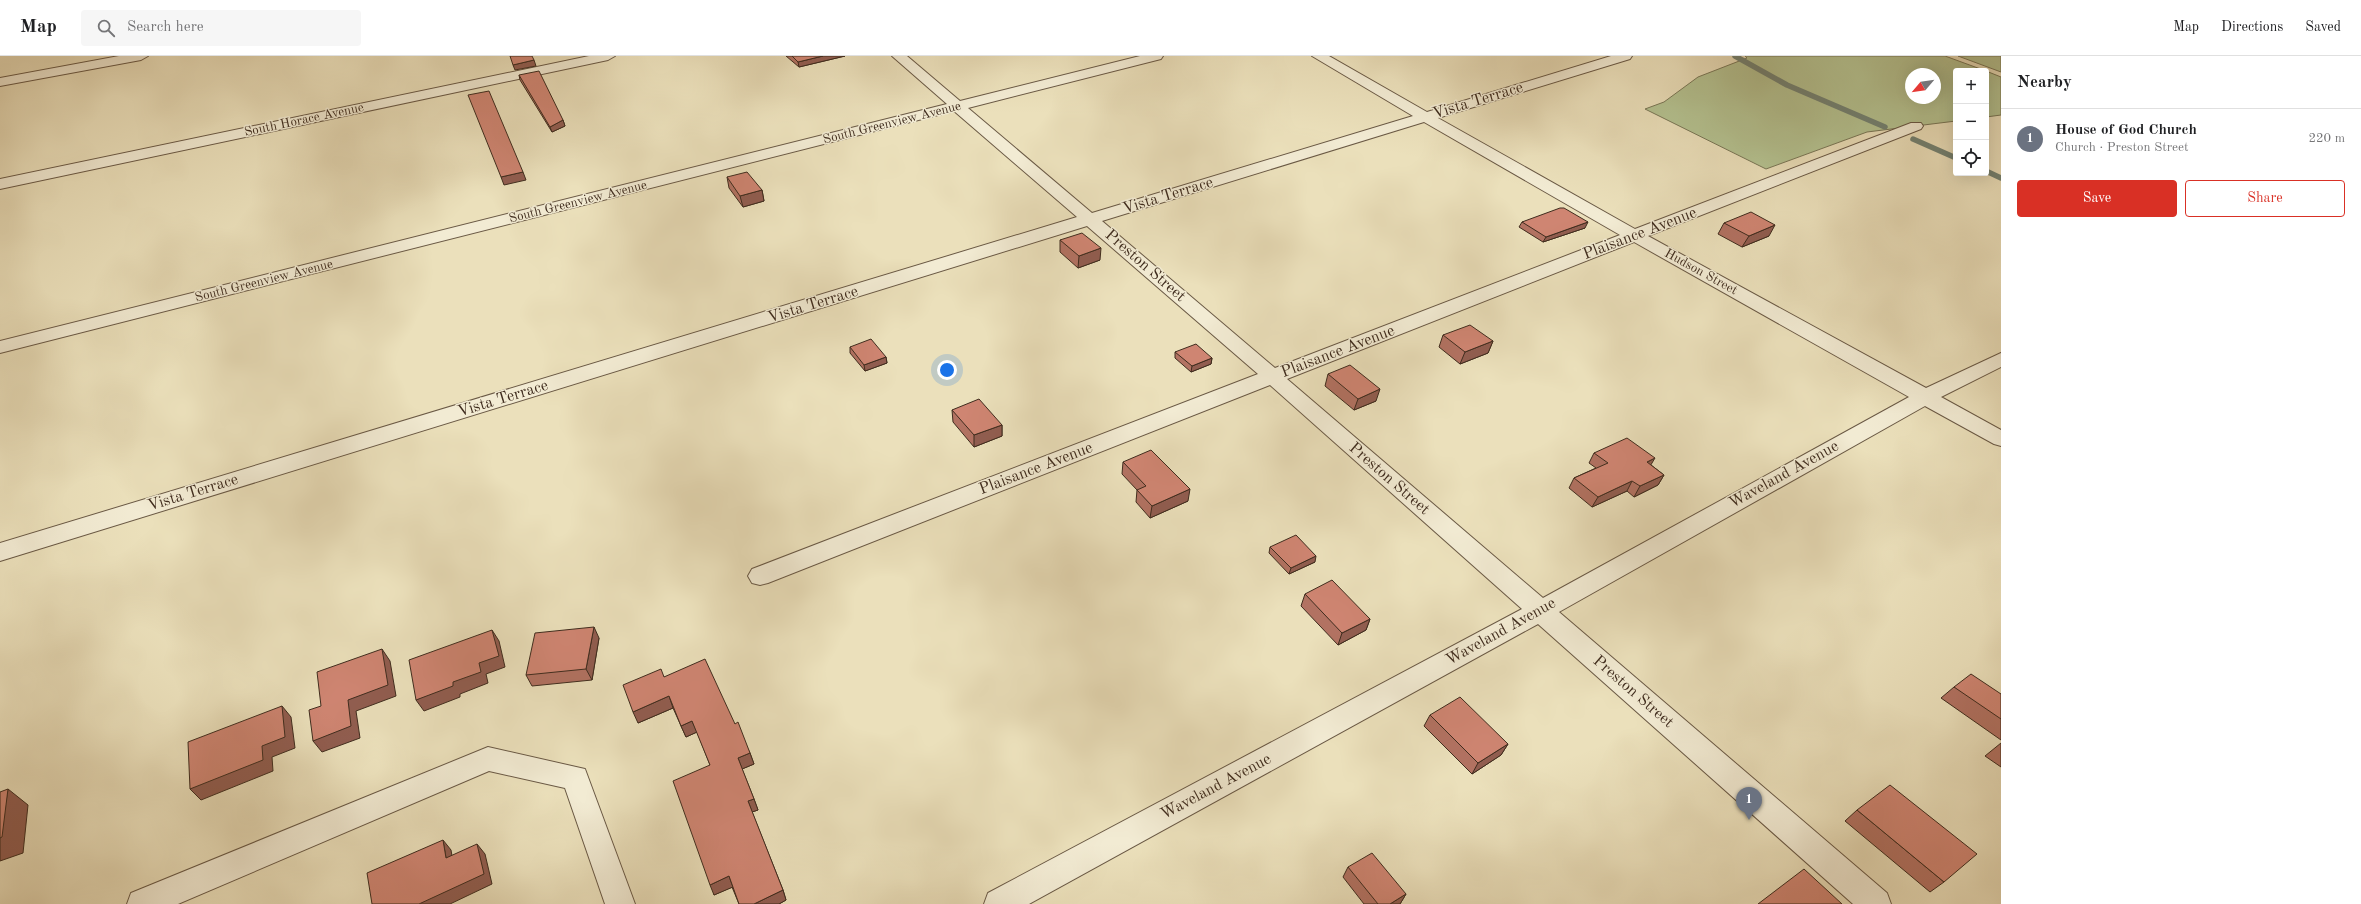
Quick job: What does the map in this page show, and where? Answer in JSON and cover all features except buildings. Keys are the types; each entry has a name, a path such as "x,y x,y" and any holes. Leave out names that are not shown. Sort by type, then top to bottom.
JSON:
{"street":[{"path":"0,82 141,56"},
{"name":"South Horace Avenue","path":"0,184 608,56"},
{"name":"Preston Street","path":"899,56 1092,220 1273,377 1876,904"},
{"name":"South Greenview Avenue","path":"0,347 1156,56"},
{"name":"Hudson Street","path":"1319,56 1635,236 2001,439"},
{"name":"Vista Terrace","path":"0,552 1092,220 1624,56"},
{"name":"Plaisance Avenue","path":"760,576 1916,126"},
{"name":"Waveland Avenue","path":"999,904 1540,611 1925,397 2001,359"},
{"path":"142,904 488,758 576,778 620,904"}],"green space":[{"path":"1745,56 1945,56 1978,68 1953,68 1953,121 1867,132 1766,169 1645,109 1664,102 1698,77 1747,58"},
{"path":"1958,56 2001,56 2001,72"},
{"path":"1989,72 2001,77 2001,115 1989,117"}],"waterway":[{"path":"1735,56 1787,85 1885,127"},
{"path":"1913,139 1953,157"},
{"path":"1989,172 2001,178"}],"place":[{"name":"House of God Church","path":"1749,820"}]}
